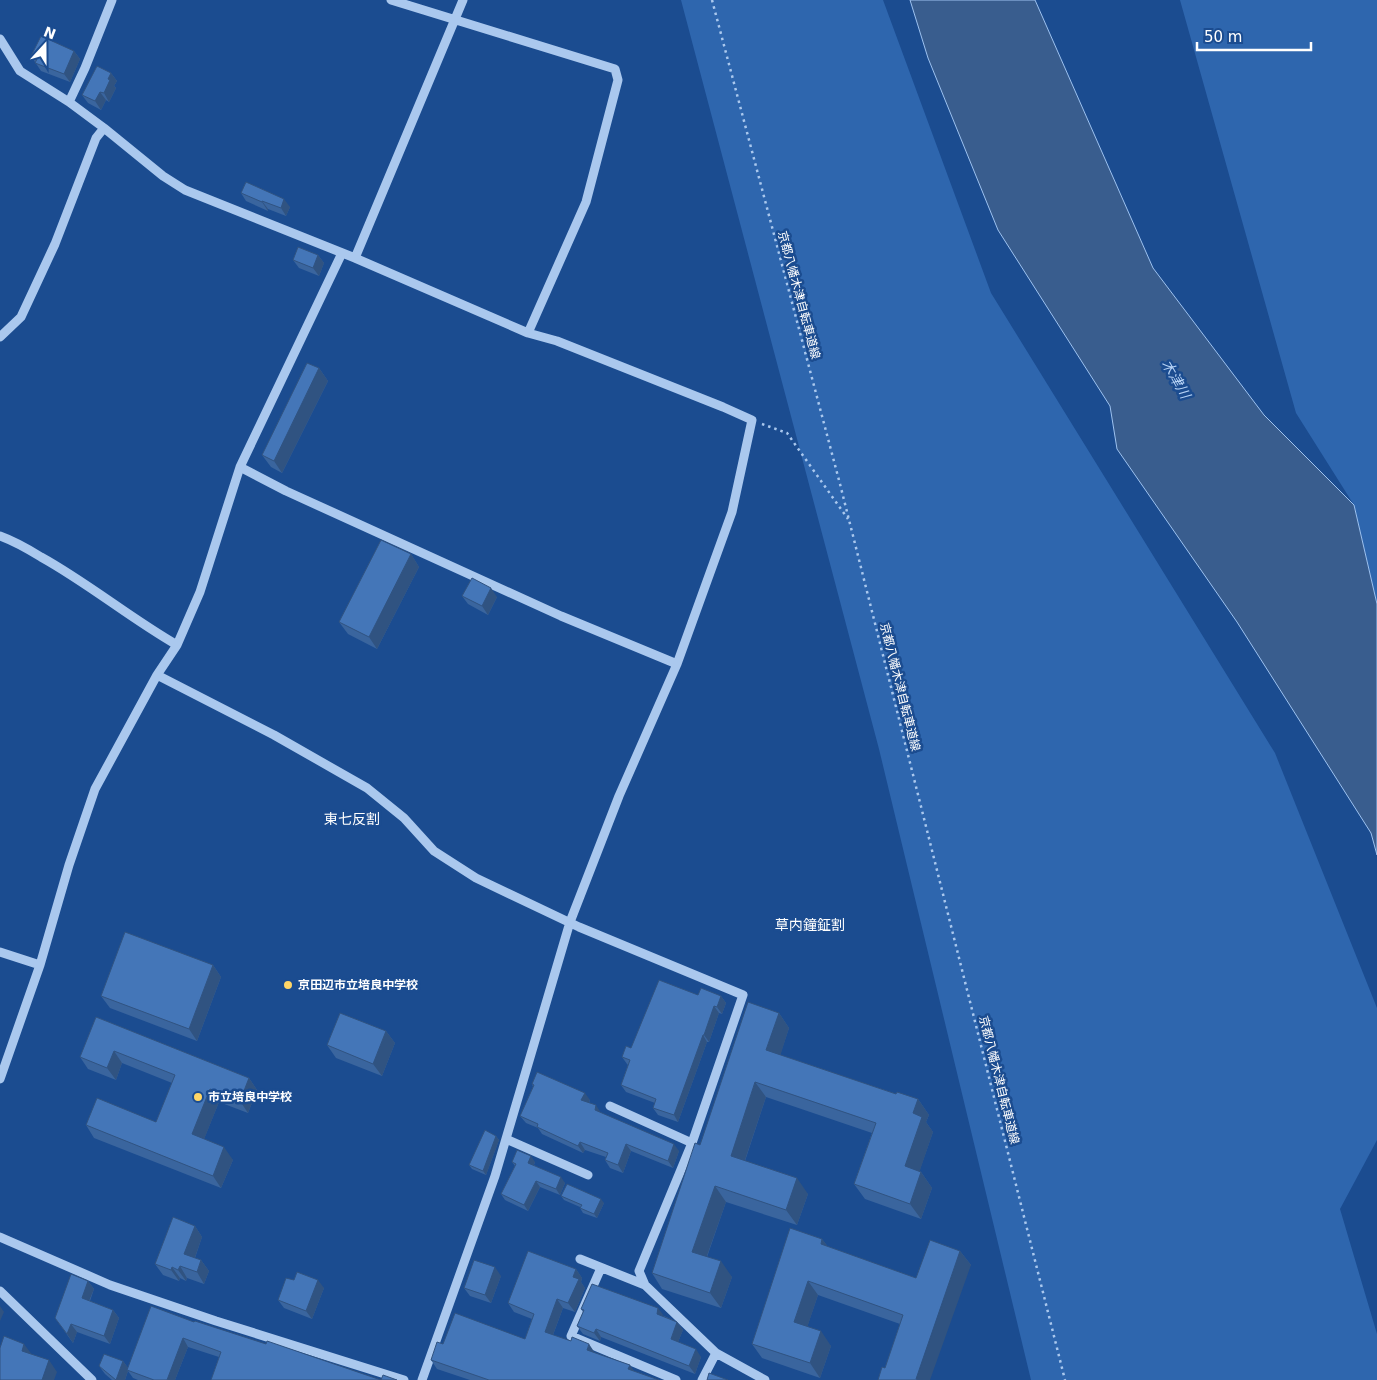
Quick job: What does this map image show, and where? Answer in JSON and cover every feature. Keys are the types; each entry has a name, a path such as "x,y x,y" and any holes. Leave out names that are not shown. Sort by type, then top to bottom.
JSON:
{"street":[{"path":"69,102 85,68 112,0"},
{"path":"391,0 615,69 618,80 586,202 528,333"},
{"path":"356,258 464,0"},
{"path":"0,39 20,71 69,102 138,154 163,176 185,190 356,258 528,333 557,341 724,407 752,420 732,512 677,664 619,796 570,922 495,1176 422,1380"},
{"path":"0,337 21,317 55,244 96,138 104,128"},
{"path":"0,1079 40,965 68,865 96,789 158,675 177,645 200,592 240,467 342,253"},
{"path":"240,467 286,491 562,616 677,664"},
{"path":"0,536 10,539 60,567 177,645"},
{"path":"158,675 274,735 366,788 404,818 434,851 476,878 570,922 743,995 692,1143 638,1271 645,1285 716,1353 765,1380"},
{"path":"0,952 40,965"},
{"path":"610,1106 692,1143"},
{"path":"506,1139 588,1175"},
{"path":"0,1237 110,1285 216,1321 404,1380"},
{"path":"580,1259 645,1285"},
{"path":"601,1268 571,1336 676,1380"},
{"path":"0,1291 92,1380"},
{"path":"702,1380 716,1353"}],"path":[{"name":"京都八幡木津自転車道線","path":"712,0 849,520 1065,1380"},
{"path":"752,420 787,433 849,520"}],"shaded area":[{"path":"681,0 883,0 991,293 1275,753 1377,1008 1377,1140 1340,1209 1377,1334 1377,1380 1031,1380 879,749"},
{"path":"1180,0 1377,0 1377,604 1354,505 1296,413"}],"water":[{"name":"木津川","path":"910,0 1035,0 1153,268 1264,415 1354,505 1377,604 1377,855 1371,833 1237,622 1117,449 1110,406 998,230 928,58"}],"building":[{"path":"41,36 74,51 64,74 35,63 37,59 31,56"},
{"path":"97,66 111,73 104,93 100,92 95,101 82,95"},
{"path":"246,182 284,199 281,208 241,193"},
{"path":"298,247 318,255 313,268 293,260"},
{"path":"307,363 319,368 274,461 262,455"},
{"path":"381,540 411,554 369,637 339,622"},
{"path":"472,578 491,588 482,606 462,596"},
{"path":"125,932 213,965 189,1029 101,996"},
{"path":"659,980 698,995 701,988 721,996 717,1007 714,1006 674,1115 653,1108 656,1099 621,1085 630,1060 622,1057 626,1046 631,1048"},
{"path":"748,1002 779,1013 766,1050 896,1094 897,1092 918,1099 913,1113 922,1117 905,1166 921,1172 910,1204 854,1184 876,1123 755,1082 731,1156 797,1178 786,1210 715,1186 692,1252 721,1261 710,1293 652,1273 695,1143 700,1145"},
{"path":"340,1013 386,1031 373,1064 327,1045"},
{"path":"96,1017 249,1078 240,1101 210,1089 192,1134 224,1147 213,1176 86,1125 97,1098 156,1122 175,1075 114,1051 107,1068 80,1057"},
{"path":"537,1072 585,1093 581,1100 596,1105 595,1110 674,1144 668,1161 626,1144 618,1165 605,1160 608,1153 580,1142 578,1146 537,1127 538,1124 520,1116 534,1085 532,1084"},
{"path":"485,1130 496,1136 483,1171 469,1165"},
{"path":"517,1150 531,1156 528,1163 561,1177 556,1189 536,1181 524,1205 501,1194 516,1164 512,1162"},
{"path":"567,1184 601,1199 594,1214 580,1208 582,1205 561,1196"},
{"path":"173,1217 195,1226 184,1254 201,1260 197,1272 180,1266 178,1270 172,1267 171,1270 155,1264"},
{"path":"790,1228 822,1239 821,1244 916,1278 930,1240 960,1251 916,1379 920,1380 878,1380 882,1367 885,1368 903,1315 808,1281 794,1322 821,1331 810,1363 752,1344"},
{"path":"528,1251 576,1269 573,1277 579,1279 568,1303 557,1299 545,1332 571,1341 572,1337 589,1344 587,1350 630,1365 628,1369 659,1380 489,1380 431,1360 437,1342 443,1344 455,1313 525,1339 534,1314 508,1303"},
{"path":"474,1260 495,1267 485,1295 464,1288"},
{"path":"297,1272 318,1280 306,1311 278,1300 286,1278 294,1280"},
{"path":"71,1274 88,1281 82,1298 113,1310 104,1336 71,1324 67,1334 55,1318"},
{"path":"592,1284 658,1308 657,1314 677,1322 671,1339 696,1349 689,1366 596,1329 594,1333 577,1326 584,1310 581,1309"},
{"path":"151,1306 194,1322 266,1344 267,1341 381,1380 211,1380 221,1352 183,1338 167,1380 154,1380 127,1370"},
{"path":"4,1336 24,1344 22,1351 49,1360 42,1380 0,1380 0,1348"},
{"path":"104,1354 123,1361 116,1380 99,1366"},
{"path":"709,1373 728,1380 707,1380"},
{"path":"383,1375 397,1380 381,1380"}],"place":[{"name":"京田辺市立培良中学校","path":"288,985"},
{"name":"市立培良中学校","path":"198,1097"}],"district":[{"name":"東七反割","path":"352,819"},
{"name":"草内鐘鉦割","path":"810,925"}]}
